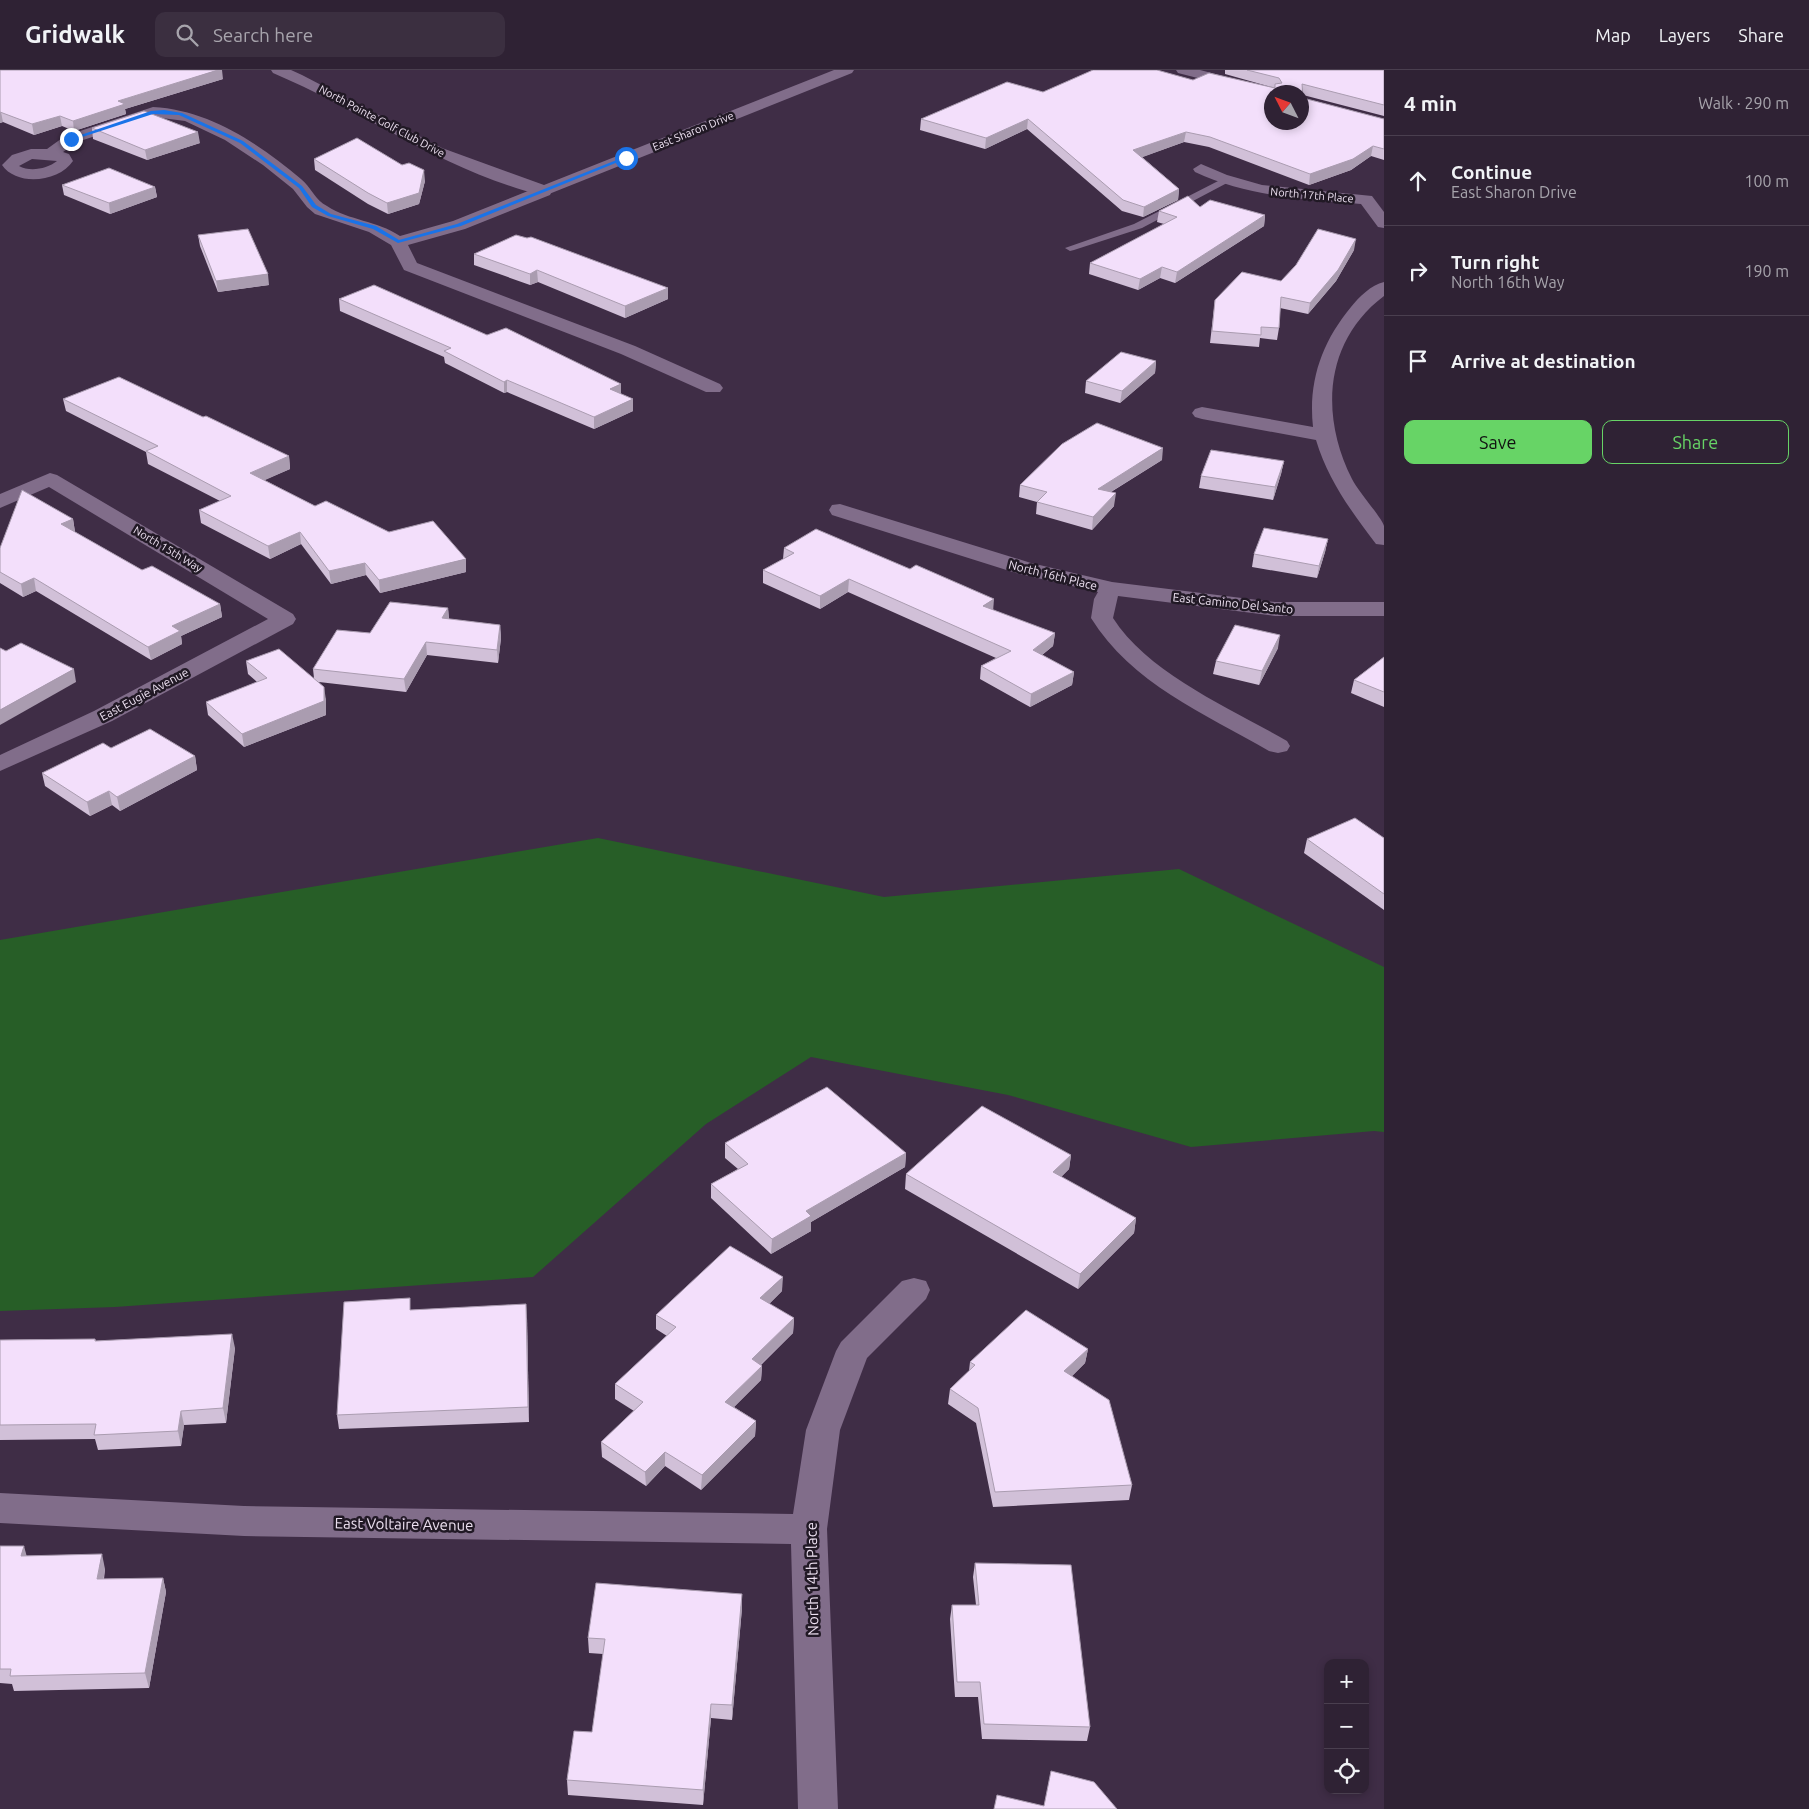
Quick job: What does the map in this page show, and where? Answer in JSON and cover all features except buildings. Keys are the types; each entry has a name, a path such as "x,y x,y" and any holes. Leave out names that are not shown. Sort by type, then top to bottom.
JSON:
{"street":[{"name":"North Pointe Golf Club Drive","path":"278,70 321,88 421,144 456,160 544,192"},
{"name":"East Sharon Drive","path":"398,242 459,225 847,70"},
{"path":"1183,70 1264,91"},
{"path":"51,154 71,139 135,118 164,111 180,114 241,142 301,187 314,206 329,215 374,228 398,242 410,266 628,350 713,388"},
{"name":"North 17th Place","path":"1201,169 1224,181 1252,189 1290,195 1372,197 1384,224"},
{"path":"1384,287 1364,304 1333,345 1324,379 1321,404 1323,435 1341,478 1355,503 1384,539"},
{"path":"1202,413 1323,435"},
{"name":"North 15th Way","path":"0,502 50,479 285,619"},
{"name":"North 16th Place","path":"840,510 1024,568 1112,589 1105,599 1102,618 1112,634 1131,654 1156,676 1278,746"},
{"name":"East Camino Del Santo","path":"1112,589 1274,609 1384,609"},
{"name":"East Eugie Avenue","path":"0,764 103,716 285,619"},
{"name":"North 14th Place","path":"818,1809 809,1529 823,1430 853,1351 914,1290"},
{"name":"East Voltaire Avenue","path":"0,1508 95,1516 282,1522 612,1528 809,1529"}],"lane":[{"path":"1070,248 1138,226 1224,181"}],"green space":[{"path":"598,838 884,897 1179,869 1384,967 1384,1132 1374,1131 1191,1147 1008,1095 811,1057 706,1124 533,1277 115,1307 0,1311 0,940"}],"route":[{"path":"71,139 153,112 164,111 180,114 241,142 263,156 301,187 314,206 329,215 374,228 398,242 459,225 626,158"}]}
